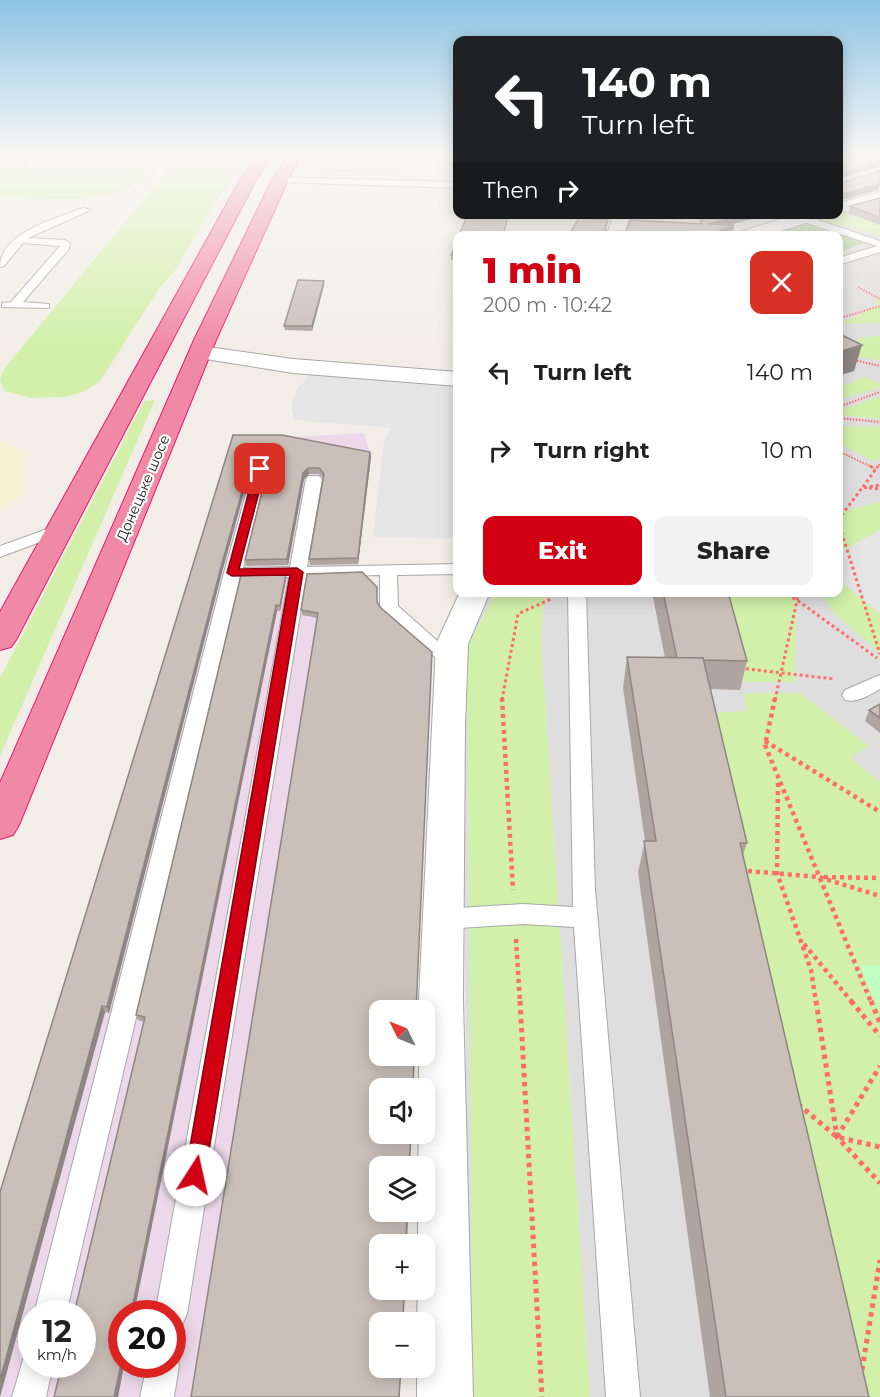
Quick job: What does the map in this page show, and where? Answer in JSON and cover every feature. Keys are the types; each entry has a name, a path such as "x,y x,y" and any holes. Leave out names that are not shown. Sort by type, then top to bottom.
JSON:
{"highway":[{"path":"0,639 227,219"},
{"name":"Донецьке шосе","path":"0,825 201,352 262,219"}],"street":[{"path":"762,231 798,219"},
{"path":"201,352 293,366 453,379"},
{"path":"445,1397 441,1000 451,660 452,644 473,597"}],"lane":[{"path":"0,264 18,240 36,229 62,219"},
{"path":"816,219 880,244"},
{"path":"14,305 65,247 65,243 18,240"},
{"path":"843,260 880,249"},
{"path":"0,305 45,306"},
{"path":"53,1300 232,573 260,469"},
{"path":"173,1300 314,479"},
{"path":"0,552 61,529"},
{"path":"232,573 453,568"},
{"path":"388,571 389,608 451,660"},
{"path":"566,597 585,918 623,1397"},
{"path":"852,695 877,683"},
{"path":"443,919 524,914 585,918"},
{"path":"29,1397 34,1378"},
{"path":"157,1397 161,1378"}],"path":[{"path":"858,287 880,299"},
{"path":"843,317 880,306"},
{"path":"849,359 880,366"},
{"path":"843,405 880,392"},
{"path":"843,418 880,422"},
{"path":"843,454 876,470"},
{"path":"843,513 880,464"},
{"path":"862,488 880,487"},
{"path":"843,536 880,654"},
{"path":"513,897 502,694 518,614 561,597"},
{"path":"792,597 880,661"},
{"path":"798,597 765,746 880,1023"},
{"path":"734,667 877,683"},
{"path":"765,741 880,812"},
{"path":"778,779 777,873 811,970 837,1137"},
{"path":"748,871 819,878 880,878"},
{"path":"819,878 880,896"},
{"path":"515,932 542,1397"},
{"path":"801,940 880,1036"},
{"path":"837,1137 880,1066"},
{"path":"794,1101 837,1137 880,1183"},
{"path":"837,1137 880,1147"},
{"path":"861,1374 880,1260"}],"shaded area":[{"path":"809,219 880,219 880,1397 469,1397 462,642 488,597 843,597 843,231 769,231"},
{"path":"312,373 453,385 453,539 373,537 384,441 392,428 294,420 291,405 297,389"},
{"path":"364,433 371,457 254,1397 0,1397 18,1323 18,1378 96,1378 96,1300 24,1300 234,440"},
{"path":"880,530 880,614 844,584 843,550"}],"green space":[{"path":"127,219 205,219 174,272 160,287 100,381 85,391 66,397 32,398 4,391 0,379 5,368"},
{"path":"819,219 864,219 880,225 880,235 857,228 821,222"},
{"path":"799,222 828,231 771,231"},
{"path":"843,236 866,243 843,251"},
{"path":"880,298 880,323 843,324 879,306 875,300"},
{"path":"880,336 880,361 843,353 843,348 863,348 857,338"},
{"path":"865,377 880,384 880,387 843,399 843,385"},
{"path":"880,396 880,419 843,415 843,410"},
{"path":"155,400 0,756 0,678 144,401"},
{"path":"843,426 880,427 880,459 872,461 843,445"},
{"path":"0,441 15,446 25,455 24,492 0,513"},
{"path":"880,502 880,653 832,611 824,597 843,597 843,511"},
{"path":"494,597 546,597 541,636 590,1397 473,1397 467,647"},
{"path":"717,597 797,597 795,682 743,682"},
{"path":"744,693 800,693 869,746 851,758 880,782 880,1397 863,1397 706,713 746,711"},
{"path":"860,965 880,965 880,1012"}],"building":[{"path":"466,219 507,219 504,231 461,231"},
{"path":"578,219 608,219 606,231 571,231"},
{"path":"701,219 727,219 709,224 734,225 719,231 626,231 630,220 701,224"},
{"path":"298,280 324,281 312,326 284,326"},
{"path":"843,336 862,345 843,351"},
{"path":"233,435 282,435 370,452 358,558 309,559 324,474 319,468 308,468 303,473 287,559 245,560 269,464 260,458 250,463 107,1007 102,1006 22,1300 18,1300 18,1314 0,1380 0,1192"},
{"path":"362,572 377,587 377,602 381,608 432,652 416,1000 369,1000 369,1066 414,1066 413,1078 369,1078 369,1144 410,1144 410,1156 369,1156 369,1222 407,1222 406,1234 369,1234 369,1300 404,1300 403,1312 369,1312 369,1378 400,1378 399,1397 191,1397 318,613 301,610 307,574"},
{"path":"286,574 280,606 276,605 134,1300 108,1300 108,1378 118,1378 114,1397 54,1397 59,1378 96,1378 96,1300 77,1300 145,1017 136,1015 241,575"},
{"path":"664,597 729,597 747,661 677,658"},
{"path":"627,657 703,658 747,843 740,843 869,1397 726,1397 644,841 656,841"},
{"path":"880,704 880,718 869,710"}],"route":[{"path":"195,1175 297,572 232,573 260,469"}]}
